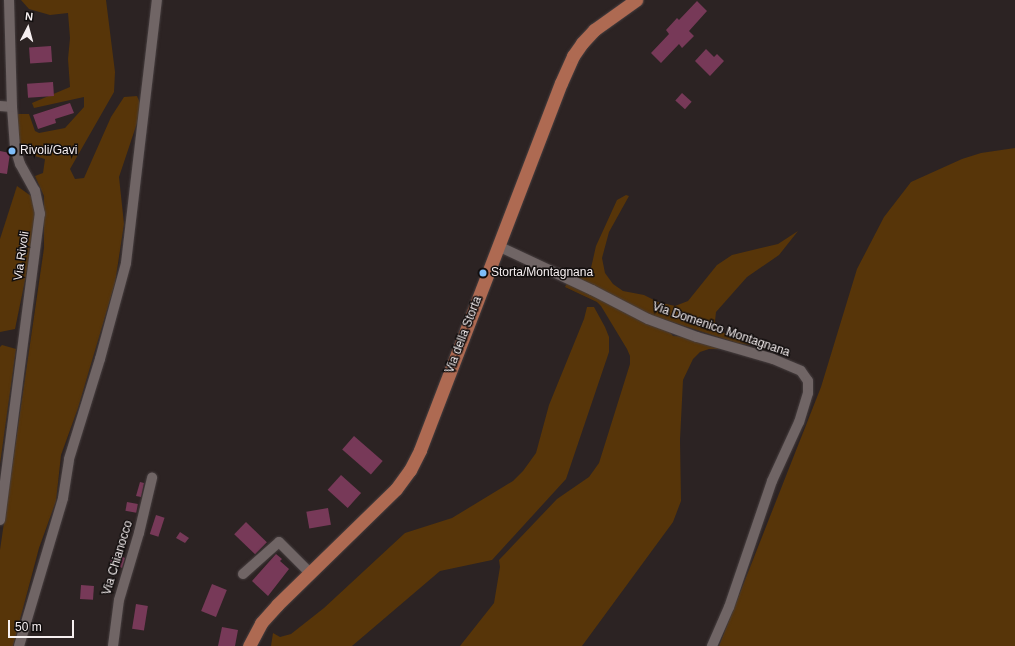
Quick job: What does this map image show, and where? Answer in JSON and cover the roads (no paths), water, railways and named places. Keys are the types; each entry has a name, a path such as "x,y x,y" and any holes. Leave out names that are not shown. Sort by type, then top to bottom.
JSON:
{"main road":[{"name":"Via della Storta","path":"249,646 261,623 396,489 410,470 420,450 561,83 573,56 582,42 594,30 614,14 636,0"}],"street":[{"name":"Via Rivoli","path":"0,520 40,214 35,191 18,157 12,107 9,0"},
{"path":"19,646 63,498 69,459 100,359 126,263 157,0"},
{"path":"0,106 12,107"},
{"name":"Via Domenico Montagnana","path":"498,246 592,290 648,319 697,337 773,359 801,371 808,381 808,393 799,422 772,481 729,607 712,646"},
{"name":"Via Chianocco","path":"113,646 118,600 140,533 152,478"},
{"path":"243,574 279,542 310,573"}],"place":[{"name":"Rivoli/Gavi","path":"12,151"},
{"name":"Storta/Montagnana","path":"483,273"}]}
